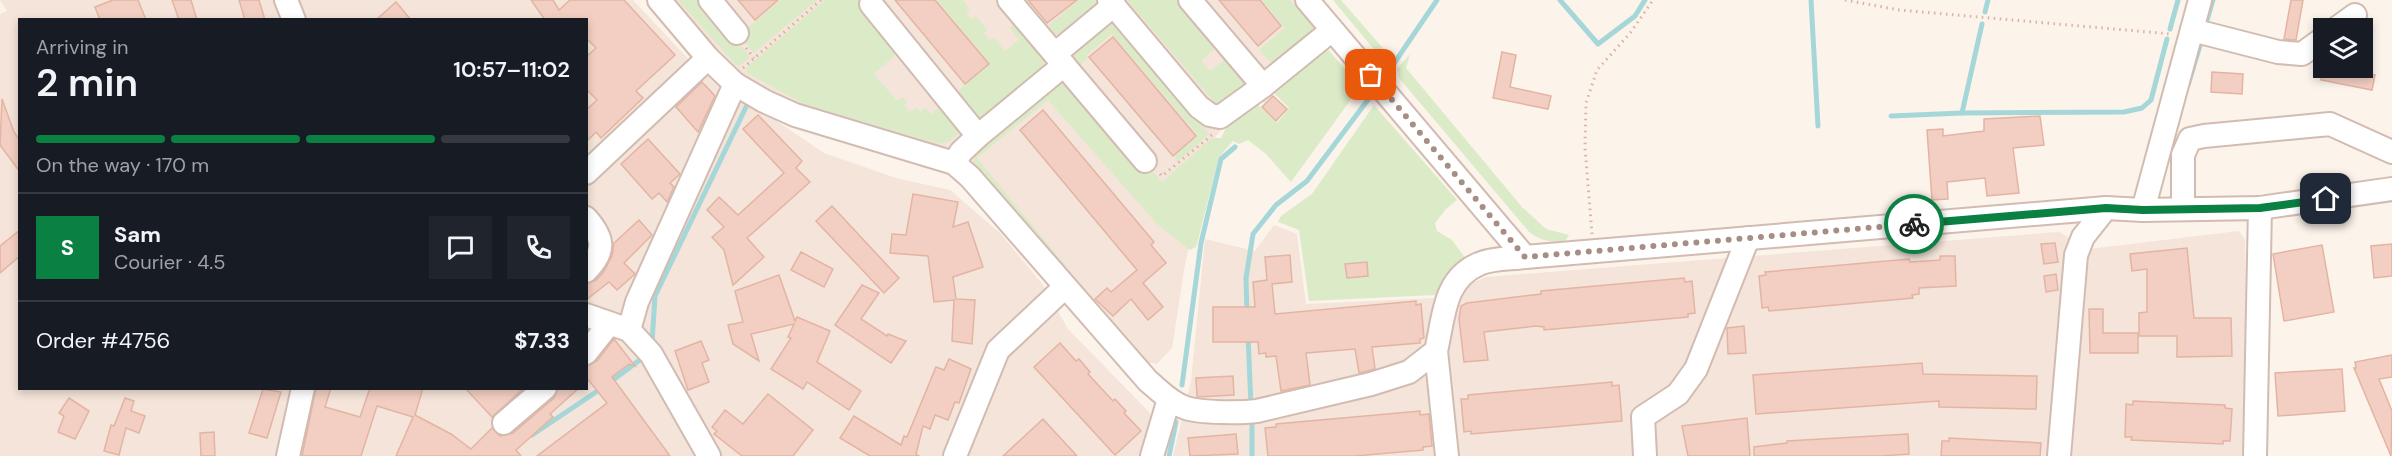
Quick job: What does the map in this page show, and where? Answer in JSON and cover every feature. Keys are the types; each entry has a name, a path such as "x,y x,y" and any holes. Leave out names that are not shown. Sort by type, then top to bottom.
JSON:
{"street":[{"path":"286,0 293,18"},
{"path":"659,0 708,58 737,77 764,101 795,115 954,164 970,177 1148,381 1169,399 1188,409 1250,412 1371,384 1409,372 1436,351"},
{"path":"710,0 737,33"},
{"path":"1009,0 1145,160"},
{"path":"1190,0 1263,86"},
{"path":"1307,0 1525,257"},
{"path":"2143,210 2197,32 2200,0"},
{"path":"954,164 961,152 1060,60 1112,3 1199,107 1210,115 1220,117 1263,86 1332,30"},
{"path":"871,4 978,136"},
{"path":"2351,18 2355,15"},
{"path":"2197,32 2278,52 2302,54 2313,46"},
{"path":"588,171 708,58"},
{"path":"588,351 619,327 637,302 737,77"},
{"path":"2183,209 2183,154 2190,139 2330,124 2392,152"},
{"path":"1447,456 1436,351 1450,289 1460,276 1480,263 1525,257 2106,208 2143,210 2260,208 2392,189"},
{"path":"2059,456 2076,255 2083,237 2106,208"},
{"path":"2255,456 2260,208"},
{"path":"588,220 598,231 601,249 597,260 588,269"},
{"path":"1644,456 1643,417 1678,394 1696,369 1748,238"},
{"path":"955,456 998,350 1065,287"},
{"path":"588,316 619,327 649,351 709,456"},
{"path":"288,456 303,390"},
{"path":"504,423 543,390"},
{"path":"1152,456 1169,399"}],"path":[{"path":"737,77 821,0"},
{"path":"1594,251 1585,148 1586,103 1597,70 1631,32 1653,0"},
{"path":"1845,0 1899,10 2197,32"},
{"path":"1145,160 1162,176 1214,132"}],"shaded area":[{"path":"0,0 633,0 695,66 824,153 896,178 950,190 1000,233 1043,285 1068,329 1149,412 1163,436 1157,456 0,456 0,14 7,11"},
{"path":"667,0 1297,0 1328,38 1231,116 1211,143 1184,270 1172,348 1157,364 1141,361 973,171 795,110 741,79"},
{"path":"1274,225 1297,234 1306,304 1436,298 1486,277 2059,232 2089,249 2239,231 2245,240 2249,456 1173,456 1191,381 1205,239 1255,251"}],"green space":[{"path":"678,0 702,0 750,57 739,66 735,64"},
{"path":"781,0 817,0 754,53 739,35"},
{"path":"825,0 860,0 906,56 901,61 895,55 874,74 897,101 903,97 907,103 904,105 910,112 916,107 920,112 925,108 931,114 944,103 961,132 950,141 939,144 804,104 747,73 746,68"},
{"path":"937,0 963,0 970,9 966,13 972,19 976,16 987,30 984,33 990,40 994,38 1005,51 1019,40 1010,28 1015,23 1044,61 1043,66 981,118 976,118 957,95 960,89 990,64"},
{"path":"1079,0 1097,0 1096,4 1059,34 1055,34 1048,26"},
{"path":"1127,0 1181,0 1218,45 1201,61 1210,71 1226,59 1246,75 1247,85 1220,105 1216,104"},
{"path":"1261,0 1290,0 1313,27 1309,35 1273,65 1259,50 1285,28"},
{"path":"1333,0 1341,0 1387,53 1382,59"},
{"path":"1111,22 1118,25 1209,134 1178,161 1174,156 1198,135 1112,34 1086,55 1088,58 1080,65 1072,53"},
{"path":"1326,47 1360,87 1291,182 1266,154 1248,140 1239,144 1233,141 1219,157 1196,247 1190,250 1157,224 1048,100 977,158 1065,265 1063,268 973,161 977,149 1065,80 1073,83 1150,174 1153,172 1162,182 1212,138 1221,138 1227,126 1254,101 1277,123 1289,108 1274,93 1264,103 1257,97"},
{"path":"1410,54 1406,68 1522,207 1546,229 1569,235 1566,240 1547,241 1530,233 1399,78 1397,69"},
{"path":"1374,105 1457,200 1435,223 1437,231 1452,240 1466,259 1443,281 1435,295 1309,301 1299,230 1278,222 1281,216 1312,194"}],"building":[{"path":"113,0 138,0 145,18 99,18 95,7"},
{"path":"172,0 191,0 196,18 178,18"},
{"path":"239,0 259,0 264,18 244,18"},
{"path":"531,0 553,0 559,10 570,0 624,0 675,55 636,91 643,98 601,138 596,132 588,140 588,108 597,100 588,91 588,55 596,48 588,40 588,18 544,18"},
{"path":"738,0 778,0 755,20"},
{"path":"895,0 935,0 989,64 965,84"},
{"path":"1028,0 1077,0 1047,23"},
{"path":"1219,0 1260,0 1281,26 1258,46"},
{"path":"2291,0 2303,0 2296,40 2284,39"},
{"path":"396,2 409,18 378,18"},
{"path":"1113,37 1196,136 1173,156 1089,57"},
{"path":"1502,52 1516,55 1510,87 1551,96 1548,109 1493,98"},
{"path":"2212,72 2243,74 2242,94 2211,92"},
{"path":"2373,75 2375,75 2372,90 2321,80 2321,78 2373,78"},
{"path":"702,82 715,96 698,132 676,107"},
{"path":"1273,96 1287,109 1276,121 1262,107"},
{"path":"2,99 18,138 18,169 0,145"},
{"path":"1043,110 1154,242 1151,245 1166,263 1143,283 1163,307 1148,320 1131,299 1113,316 1095,299 1107,288 1111,292 1137,270 1020,130"},
{"path":"758,115 802,161 796,168 810,182 747,238 764,257 733,285 724,250 712,237 724,227 707,210 719,197 738,215 784,173 743,129"},
{"path":"2040,116 2044,145 2013,148 2019,193 1987,196 1985,178 1947,182 1948,199 1932,200 1927,130 1943,129 1943,136 1984,131 1984,119"},
{"path":"648,139 680,174 670,183 674,187 667,202 659,193 652,199 621,164"},
{"path":"913,194 958,202 953,227 968,222 983,267 953,277 956,299 975,300 972,344 952,341 954,300 934,302 928,256 890,253 892,234 906,235"},
{"path":"832,206 899,278 884,293 816,221"},
{"path":"639,220 652,235 624,263 635,274 617,290 609,282 588,298 588,283 596,280 603,273 612,256 614,243"},
{"path":"18,232 18,258 0,273 0,246"},
{"path":"2055,243 2058,262 2044,264 2041,244"},
{"path":"2392,244 2392,276 2374,278 2371,246"},
{"path":"2322,245 2334,312 2284,321 2273,254"},
{"path":"2187,248 2194,318 2231,318 2232,356 2177,357 2177,336 2139,336 2139,313 2147,312 2147,269 2132,271 2130,254"},
{"path":"801,252 833,269 824,287 791,270"},
{"path":"1290,255 1292,282 1272,284 1275,314 1416,301 1416,305 1421,304 1424,338 1420,339 1420,343 1372,347 1375,369 1359,373 1355,349 1306,353 1310,385 1281,391 1276,356 1266,357 1266,353 1259,354 1258,342 1213,342 1213,307 1255,307 1253,282 1267,280 1265,257"},
{"path":"1940,256 1955,256 1956,286 1919,288 1919,294 1912,295 1913,298 1769,311 1768,307 1762,308 1759,276 1766,275 1765,272 1909,259 1910,262 1940,260"},
{"path":"1367,262 1368,276 1347,278 1345,264"},
{"path":"2056,274 2058,290 2046,292 2044,276"},
{"path":"779,275 795,321 797,317 830,331 817,362 861,391 849,410 807,382 803,389 771,369 791,338 788,337 794,324 751,334 759,361 733,344 728,325 743,322 735,291"},
{"path":"1684,278 1685,282 1692,281 1695,313 1688,314 1688,317 1544,330 1544,327 1536,326 1484,332 1488,360 1464,362 1459,319 1461,306 1467,303 1541,294 1541,291"},
{"path":"862,285 879,293 861,319 887,336 888,334 906,341 891,363 835,325"},
{"path":"2089,309 2103,309 2103,333 2138,333 2138,353 2090,353"},
{"path":"1744,326 1746,353 1728,354 1727,328"},
{"path":"614,339 635,366 629,364 612,377 670,456 537,456 607,403 588,379 588,365 597,361"},
{"path":"701,341 709,360 702,363 709,382 688,390 675,351"},
{"path":"1060,343 1076,361 1079,359 1090,372 1088,374 1113,401 1115,399 1126,411 1124,413 1141,431 1115,455 1034,367"},
{"path":"2392,355 2392,377 2379,379 2392,411 2391,456 2354,368 2356,368 2355,362"},
{"path":"949,359 971,369 959,403 955,402 948,420 935,415 930,429 923,426 916,454 919,456 870,456 840,438 854,416 901,445 904,436 907,437 936,367 944,370"},
{"path":"1922,363 1923,374 2037,376 2036,409 1939,407 1939,401 1756,414 1753,375"},
{"path":"2342,369 2345,411 2278,416 2275,373"},
{"path":"1233,376 1234,395 1197,397 1196,378"},
{"path":"1612,382 1612,386 1619,385 1622,421 1471,434 1471,431 1464,432 1461,399 1468,399 1468,395"},
{"path":"263,390 281,392 267,438 249,433"},
{"path":"316,390 330,390 325,407 360,417 369,390 422,390 415,415 451,434 471,449 492,428 500,436 513,433 554,398 557,390 577,390 550,414 553,417 516,450 521,456 396,456 413,417 377,406 361,456 302,456"},
{"path":"467,390 522,390 492,417"},
{"path":"768,394 813,430 793,456 742,456 714,434 717,431 712,427 725,410 743,424"},
{"path":"69,398 89,411 75,439 58,432 64,416 59,413"},
{"path":"125,398 134,401 131,411 145,416 139,433 126,428 119,455 104,451 111,425 114,426"},
{"path":"2133,401 2225,405 2225,408 2232,409 2230,441 2223,441 2223,444 2131,440 2132,437 2125,437 2126,404 2133,405"},
{"path":"1420,411 1420,415 1429,414 1432,446 1423,447 1423,450 1355,456 1268,456 1265,428 1276,427 1276,424"},
{"path":"1747,418 1750,456 1688,456 1682,426"},
{"path":"1043,419 1077,456 1003,456"},
{"path":"214,432 215,456 201,456 200,433"},
{"path":"1236,434 1238,454 1190,456 1188,438"},
{"path":"1908,434 1909,454 1754,456 1754,447 1787,443 1787,441"},
{"path":"1949,438 2041,443 2040,456 1941,456 1942,441 1949,441"}],"waterway":[{"path":"1382,81 1437,0"},
{"path":"1560,0 1598,44 1635,16 1645,0"},
{"path":"1811,0 1818,126"},
{"path":"1985,12 1988,0"},
{"path":"2170,29 2178,0"},
{"path":"2205,27 2213,0"},
{"path":"1962,113 1982,24"},
{"path":"1891,116 2124,112 2142,108 2151,100 2167,39"},
{"path":"2188,85 2202,39"},
{"path":"1247,314 1246,278 1253,234 1276,205 1307,181 1376,89"},
{"path":"652,343 655,296 747,105"},
{"path":"1182,385 1201,243 1221,159 1235,147"},
{"path":"1248,335 1251,406"},
{"path":"609,383 645,356"},
{"path":"532,435 602,388"},
{"path":"1252,416 1252,456"},
{"path":"1169,456 1176,422"}],"way so far":[{"path":"1371,75 1525,257 1914,224"}],"route":[{"path":"1914,224 2106,208 2143,210 2260,208 2326,199"}]}
